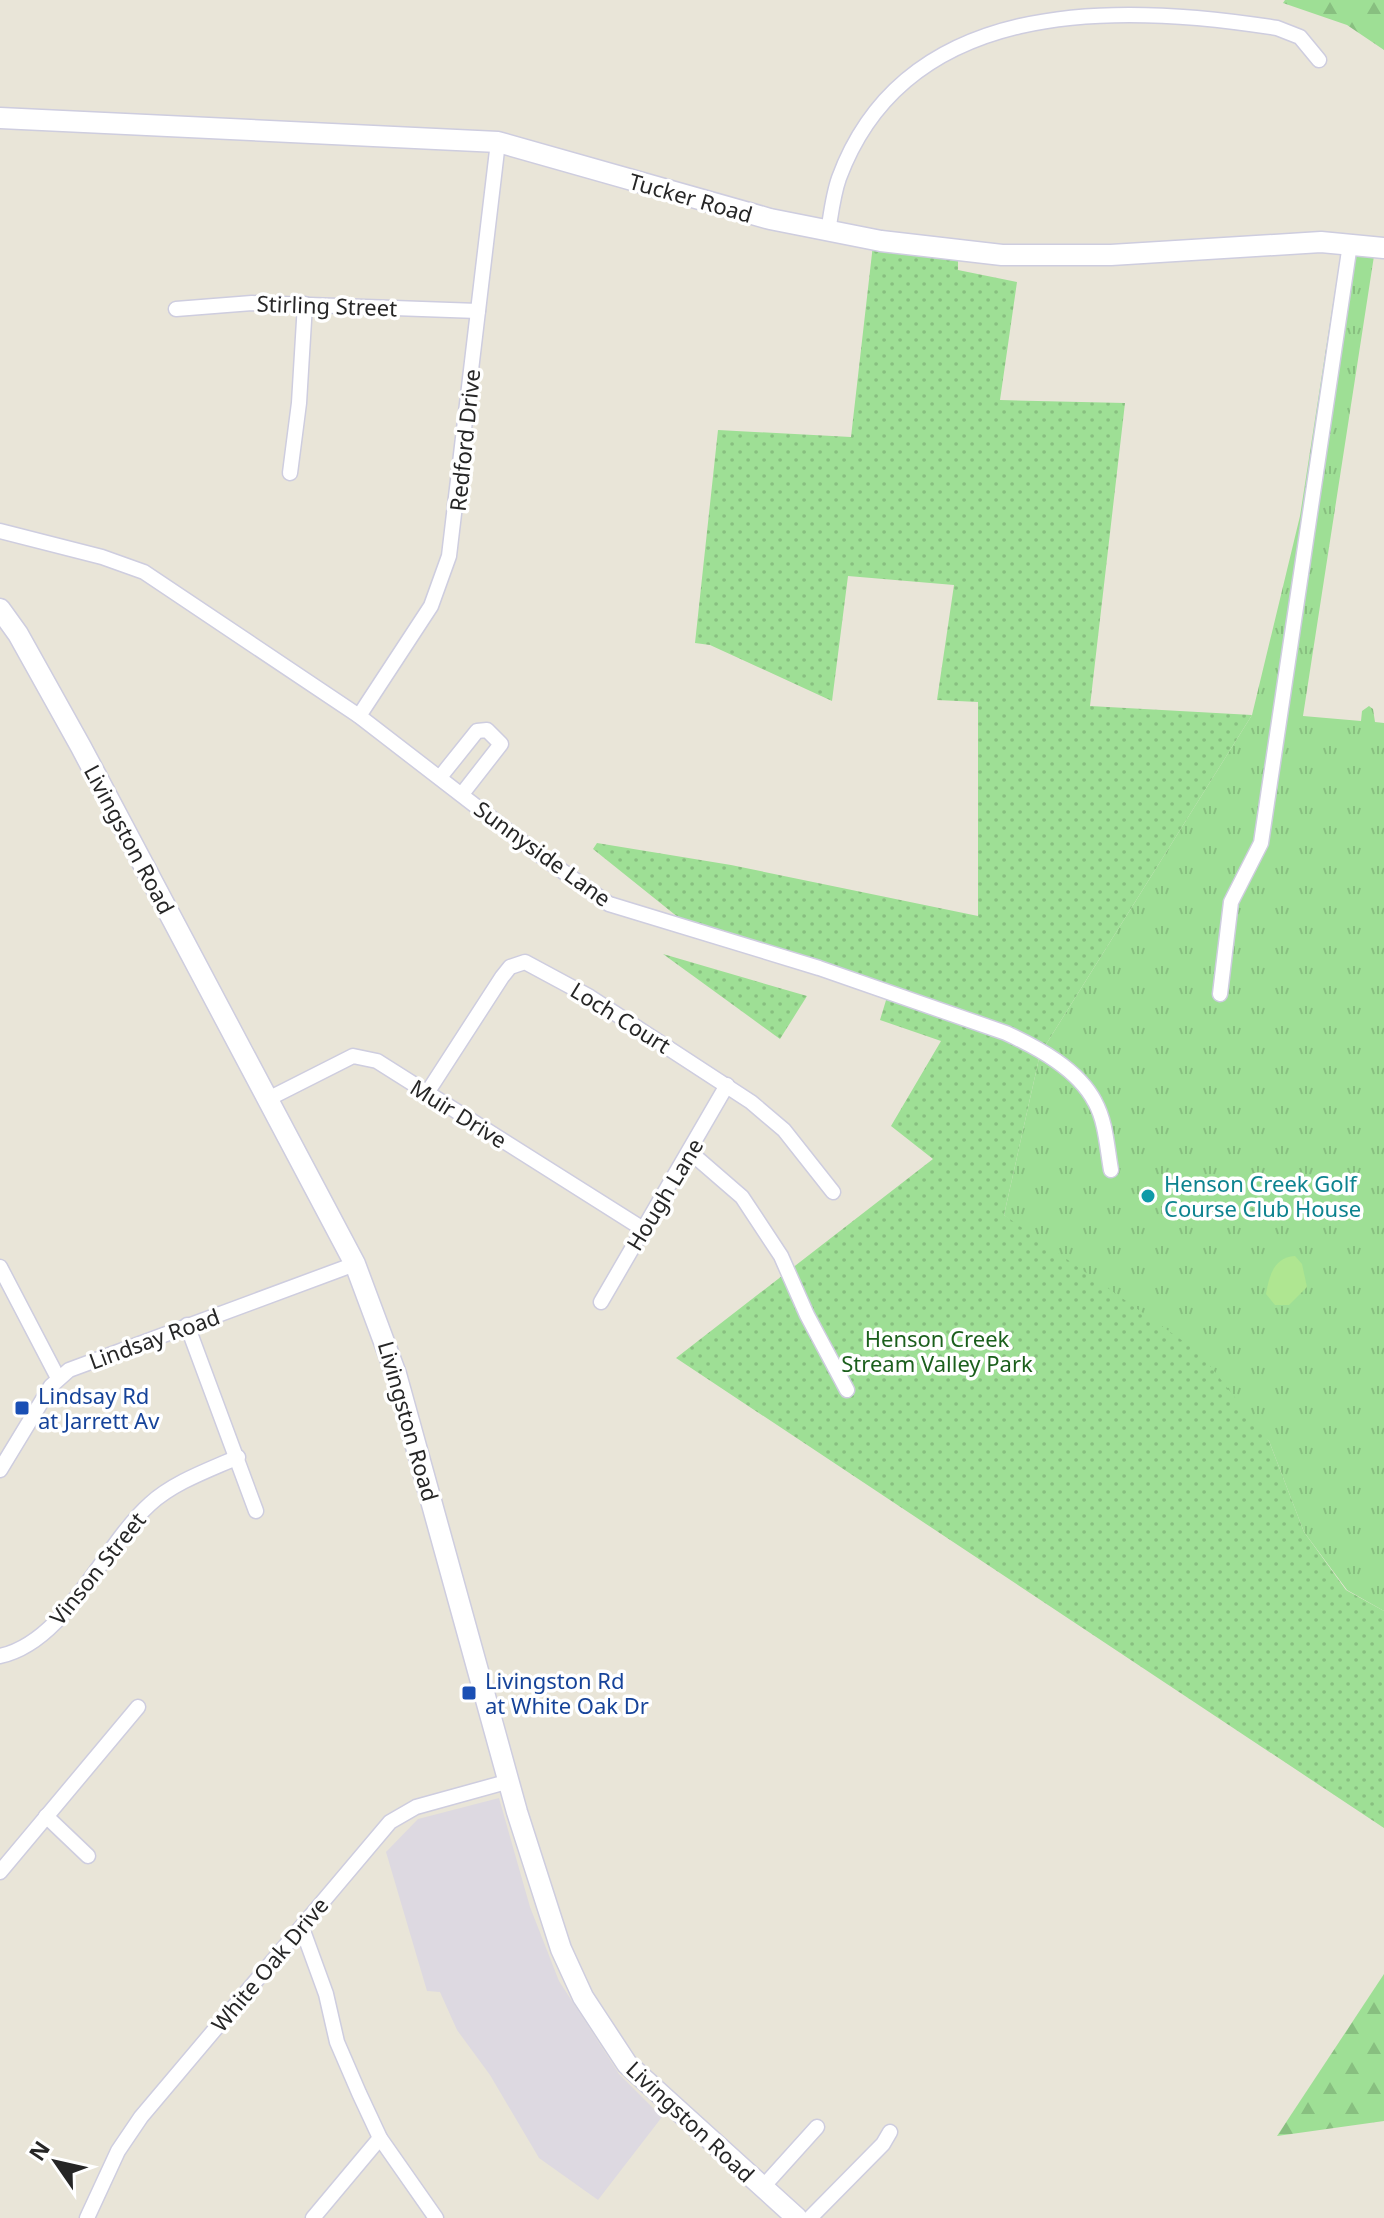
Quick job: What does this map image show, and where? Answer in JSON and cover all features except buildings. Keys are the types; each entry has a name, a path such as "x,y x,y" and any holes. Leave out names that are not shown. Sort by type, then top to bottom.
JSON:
{"main road":[{"name":"Tucker Road","path":"0,118 498,142 732,209 828,232 1002,255 1111,255 1292,243 1384,248"},
{"name":"Livingston Road","path":"0,609 62,711 355,1264 396,1374 510,1781 561,1949 604,2032 636,2073 797,2218"}],"street":[{"path":"828,232 839,178 855,141 883,95 922,55 977,26 1040,11 1122,9 1277,28 1300,37 1319,60"},
{"name":"Redford Drive","path":"359,716 431,606 446,567 456,519 498,142"},
{"path":"1220,994 1231,902 1255,859 1263,830 1350,244"},
{"name":"Stirling Street","path":"176,309 241,303 478,311"},
{"path":"290,473 299,403 305,304"},
{"name":"Sunnyside Lane","path":"0,531 102,557 144,572 359,716 609,904 819,968 1006,1033 1029,1045 1077,1079 1096,1102 1111,1170"},
{"path":"441,776 477,731 487,730 497,737 501,744 462,794"},
{"name":"Loch Court","path":"427,1093 502,977 510,967 525,962 590,997 727,1085 784,1130 833,1192"},
{"name":"Muir Drive","path":"268,1099 353,1056 377,1061 643,1229"},
{"name":"Hough Lane","path":"601,1302 727,1085"},
{"path":"690,1152 742,1197 781,1256 847,1390"},
{"name":"Lindsay Road","path":"58,1378 77,1366 355,1264"},
{"path":"0,1267 58,1378 0,1470"},
{"path":"187,1325 256,1511"},
{"name":"Vinson Street","path":"0,1656 22,1650 45,1633 148,1506 180,1484 238,1457"},
{"path":"0,1872 138,1707"},
{"name":"White Oak Drive","path":"87,2218 118,2151 141,2117 398,1815 510,1781"},
{"path":"46,1816 88,1856"},
{"path":"302,1928 326,1994 337,2042 380,2138 436,2218"},
{"path":"762,2188 817,2127"},
{"path":"810,2218 883,2144 890,2132"},
{"path":"313,2218 380,2138"}],"shaded area":[{"path":"499,1798 530,1907 559,1981 619,2074 662,2117 598,2200 539,2158 490,2075 457,2030 440,1992 427,1991 386,1852 418,1819"}],"green space":[{"path":"1285,0 1384,0 1384,50 1347,25 1283,3"},
{"name":"Henson Creek Stream Valley Park","path":"874,236 958,248 958,270 1017,282 1000,400 1125,403 1090,706 1252,715 1040,1054 1004,1215 1200,1353 1269,1441 1304,1532 1346,1590 1384,1611 1384,1828 676,1358 933,1159 891,1126 941,1041 880,1020 887,997 704,938 593,849 597,843 731,865 978,916 978,702 937,700 954,585 848,576 832,701 710,645 695,643 718,430 851,437"},
{"path":"1341,252 1374,256 1303,716 1361,721 1362,711 1369,706 1373,709 1375,722 1384,723 1384,1611 1347,1590 1304,1532 1269,1441 1004,1215 1040,1054 1252,715 1300,516"},
{"path":"663,954 807,996 780,1039"},
{"path":"1295,1256 1302,1264 1307,1287 1289,1305 1275,1305 1266,1294 1271,1274 1282,1260"},
{"path":"1384,1974 1384,2121 1277,2136"}],"place":[{"name":"Henson Creek Golf Course Club House","path":"1148,1196"},
{"name":"Lindsay Rd at Jarrett Av","path":"22,1408"},
{"name":"Livingston Rd at White Oak Dr","path":"469,1693"}]}
